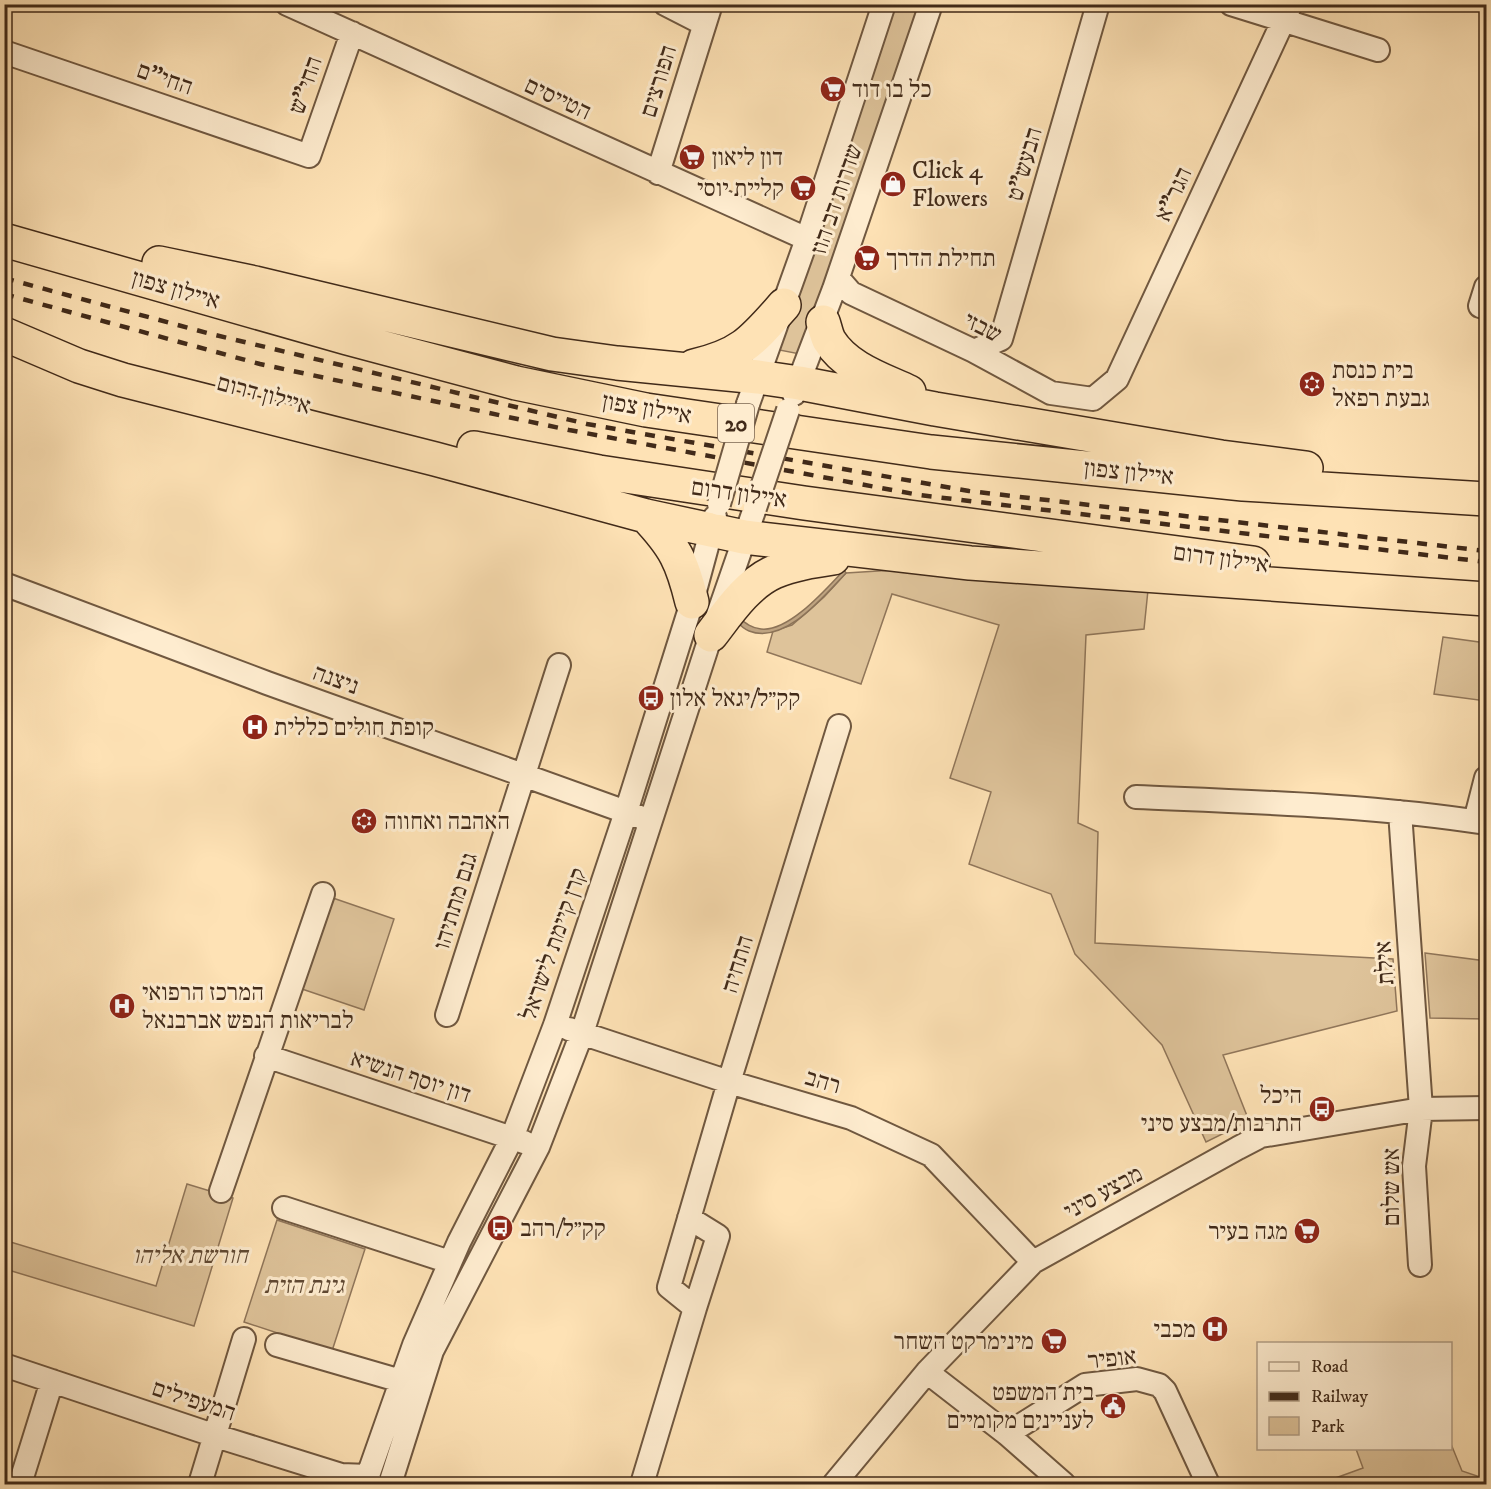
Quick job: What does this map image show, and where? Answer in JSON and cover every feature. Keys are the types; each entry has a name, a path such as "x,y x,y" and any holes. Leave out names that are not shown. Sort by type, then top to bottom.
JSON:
{"highway":[{"path":"4,231 255,283 552,354 676,370 753,391 951,411 1221,457 1486,492"},
{"name":"איילון צפון","path":"4,240 347,338 516,383 646,410 931,452 1243,484 1486,499"},
{"path":"835,298 829,339 844,357 858,368 951,411"},
{"path":"676,370 713,362 731,355 751,342 784,305"},
{"name":"איילון דרום","path":"4,326 426,438 599,472 804,503 1486,594"},
{"path":"4,334 79,366 123,380 435,459 646,516 715,517 750,522 867,553 970,564 1486,599"},
{"path":"646,516 677,554 685,573 692,602"},
{"path":"711,635 735,604 773,573 801,563 867,553"}],"street":[{"path":"665,4 708,14"},
{"name":"שדרות דב הוז","path":"753,391 807,239 884,4"},
{"name":"שדרות דב הוז","path":"750,522 793,396 835,298 931,4"},
{"name":"הבעש\"ט","path":"1003,368 1001,339 1098,4"},
{"path":"1231,4 1287,13 1378,50"},
{"name":"הטייסים","path":"289,5 807,239"},
{"name":"הגר\"א","path":"1093,399 1117,379 1287,13"},
{"name":"הפורצים","path":"658,173 708,14"},
{"name":"החי\"ש","path":"309,156 352,33"},
{"name":"החי\"ם","path":"4,52 309,156"},
{"name":"שבזי","path":"835,298 974,351 1051,393 1093,399"},
{"path":"974,351 1001,339"},
{"name":"קרן קיימת לישראל","path":"367,1480 414,1345 450,1262 512,1138 555,1025 626,812 692,602 753,391"},
{"path":"390,1485 432,1351 538,1147 582,1033 750,522"},
{"name":"ניצנה","path":"4,584 522,776 651,820"},
{"name":"גנם מתתיהו","path":"447,1015 559,665"},
{"name":"התחיה","path":"694,1308 669,1287 729,1082 839,726"},
{"path":"1136,797 1308,804 1481,822 1486,778"},
{"name":"אילת","path":"1400,812 1421,1109"},
{"path":"221,1191 323,894"},
{"name":"רהב","path":"555,1025 729,1082 851,1118 931,1155 1033,1262"},
{"name":"דון יוסף הנשיא","path":"266,1056 538,1147"},
{"name":"מבצע סיני","path":"834,1485 927,1372 1033,1262 1261,1136 1421,1109 1486,1108"},
{"name":"אש שלום","path":"1420,1265 1414,1166 1421,1109"},
{"path":"284,1208 450,1262"},
{"path":"642,1485 694,1308 718,1236 689,1218"},
{"path":"200,1485 244,1339"},
{"path":"276,1345 401,1381"},
{"name":"המעפילים","path":"4,1365 216,1436 341,1475 367,1480"},
{"path":"927,1372 1007,1434 1064,1485"},
{"name":"אופיר","path":"1007,1434 1085,1385 1137,1378 1159,1385 1165,1391 1208,1485"},
{"path":"20,1485 52,1381"}],"green space":[{"path":"884,5 931,5 810,356 769,348"},
{"path":"894,570 1148,590 1144,629 1086,635 1078,823 1098,832 1095,943 1393,959 1397,1011 1223,1055 1249,1121 1206,1142 1162,1045 1075,954 1051,894 969,864 991,792 950,778 999,625 892,594 861,684 767,652 773,631 792,625 824,597 846,573"},
{"path":"1443,637 1486,643 1486,701 1434,694"},
{"path":"330,897 394,919 364,1010 299,988"},
{"path":"1425,953 1486,961 1486,1019 1430,1018"},
{"name":"חורשת אליהו","path":"187,1184 233,1198 194,1326 5,1269 4,1240 156,1286"},
{"name":"גינת הזית","path":"277,1220 365,1249 332,1351 244,1322"},
{"path":"1452,1446 1462,1471 1486,1479 1486,1484 1319,1484 1363,1468 1356,1450 1452,1450"}],"shaded area":[{"path":"844,570 846,573 815,605 790,625 763,633 749,631 734,619 736,616 751,626 761,629 783,624 806,608"}],"railway":[{"path":"4,278 211,334 587,424 969,491 1486,551"},
{"path":"4,294 260,364 569,430 919,495 1486,562"}],"place":[{"name":"כל בו דוד","path":"833,89"},
{"name":"דון ליאון","path":"692,157"},
{"name":"Click 4 Flowers","path":"893,184"},
{"name":"קליית יוסי","path":"803,188"},
{"name":"תחילת הדרך","path":"867,258"},
{"name":"בית כנסת גבעת רפאל","path":"1312,384"},
{"name":"קק״ל/יגאל אלון","path":"651,698"},
{"name":"קופת חולים כללית","path":"255,727"},
{"name":"האהבה ואחווה","path":"364,821"},
{"name":"המרכז הרפואי לבריאות הנפש אברבנאל","path":"122,1006"},
{"name":"היכל התרבות/מבצע סיני","path":"1322,1109"},
{"name":"קק״ל/רהב","path":"500,1228"},
{"name":"מגה בעיר","path":"1307,1231"},
{"name":"מכבי","path":"1215,1329"},
{"name":"מינימרקט השחר","path":"1054,1341"},
{"name":"בית המשפט לעניינים מקומיים","path":"1113,1406"}]}
